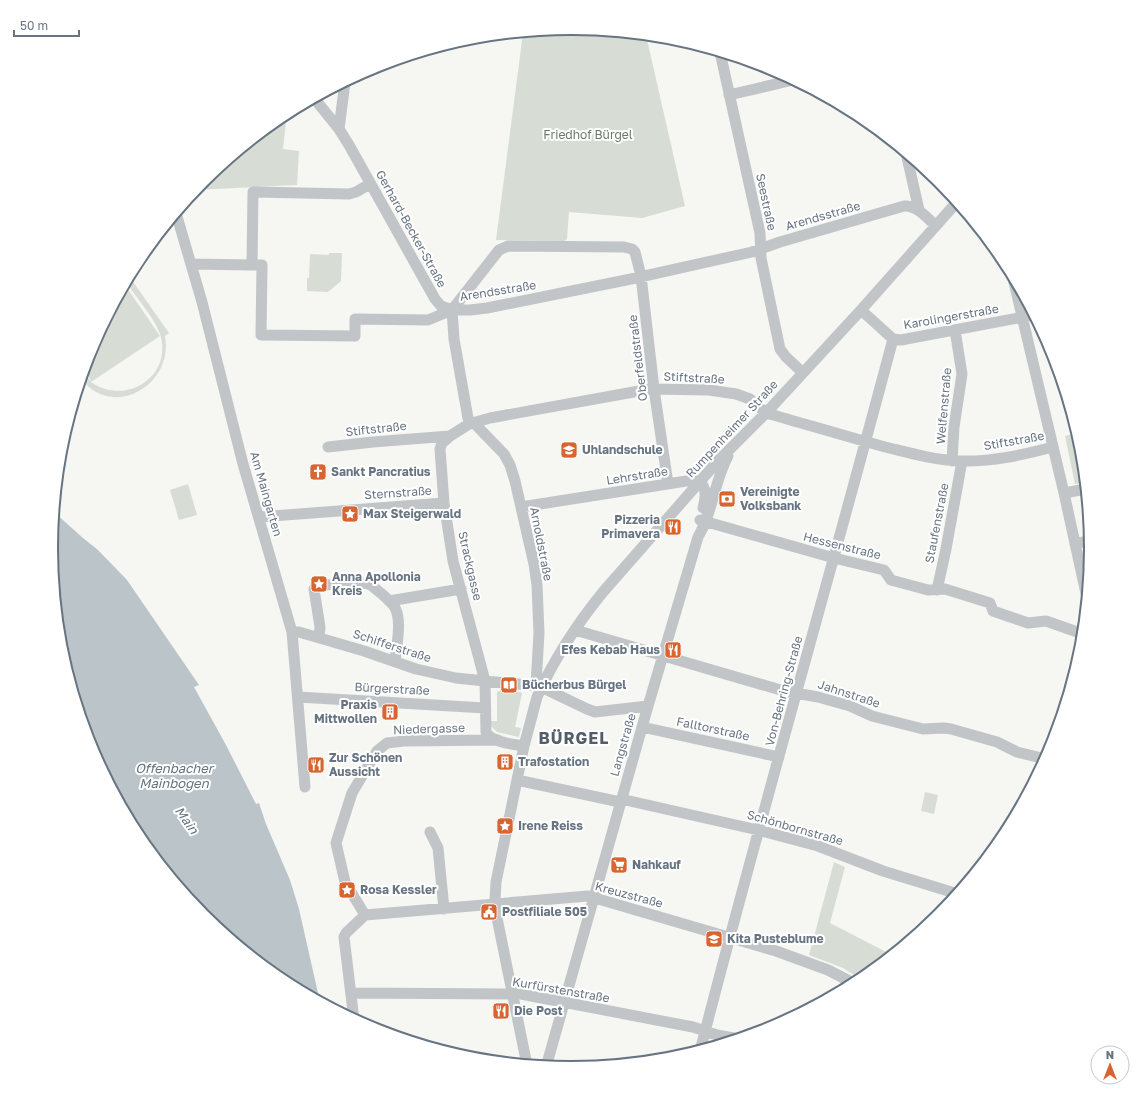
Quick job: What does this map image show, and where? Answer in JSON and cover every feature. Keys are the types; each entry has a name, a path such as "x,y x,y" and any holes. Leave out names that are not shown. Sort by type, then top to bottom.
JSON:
{"street":[{"name":"Seestraße","path":"721,57 760,234 762,264 780,349 802,372"},
{"path":"729,95 785,82"},
{"path":"339,129 344,88"},
{"name":"Gerhard-Becker-Straße","path":"317,102 339,129 435,299 441,306 452,310"},
{"path":"908,160 919,210 936,226"},
{"path":"252,264 253,192 349,194 356,192 370,184"},
{"name":"Arendsstraße","path":"452,310 487,308 760,250 780,242 900,207 910,206 919,210"},
{"name":"Rumpenheimer Straße","path":"539,686 575,630 603,592 699,482 766,412 953,206"},
{"name":"Am Maingarten","path":"178,219 191,264 239,449 292,632 305,787"},
{"name":"Arendsstraße","path":"452,310 499,250 508,246 630,248 636,254 641,276"},
{"path":"191,264 262,265 261,335 355,336 355,319 428,320 452,310 453,333 471,423"},
{"name":"Oberfeldstraße","path":"641,276 654,389 668,484"},
{"path":"1016,292 1083,580"},
{"name":"Karolingerstraße","path":"860,310 893,339 906,340 1029,316"},
{"name":"Welfenstraße","path":"955,330 962,374 954,427 957,461"},
{"name":"Von-Behring-Straße","path":"701,1046 758,830 893,339"},
{"name":"Stiftstraße","path":"328,448 373,442 450,436 471,423 490,418 646,389 709,390 736,394 750,399 766,412 930,458 957,461 1000,459 1053,447"},
{"name":"Arnoldstraße","path":"471,423 498,446 508,460 513,472 534,564 537,585 539,686"},
{"name":"Strackgasse","path":"450,436 442,443 440,449 444,503 453,561 485,681 486,732 490,738 498,740"},
{"name":"Langstraße","path":"547,1061 648,706 698,537 722,469 728,456 742,437"},
{"name":"Staufenstraße","path":"937,590 946,549 957,461"},
{"name":"Lehrstraße","path":"521,507 693,480 699,482"},
{"path":"699,482 706,493 703,521"},
{"path":"1064,494 1081,490"},
{"name":"Sternstraße","path":"259,517 444,503"},
{"name":"Hessenstraße","path":"703,521 834,558 884,570 892,580 928,590 945,589 990,603 993,611 1028,623 1046,621 1078,632"},
{"path":"1075,544 1084,542"},
{"path":"319,638 320,627 314,589 318,586 354,583 371,584 389,601 398,616 395,662"},
{"path":"389,601 461,589"},
{"name":"Jahnstraße","path":"575,630 784,691 811,695 844,704 872,716 915,727 928,729 951,729 1000,743 1017,752 1040,757"},
{"name":"Schifferstraße","path":"292,632 299,632 447,677 539,686"},
{"path":"525,1060 495,904 496,882 524,746 539,686 596,712 648,706"},
{"name":"Bürgerstraße","path":"298,697 485,708"},
{"name":"Falltorstraße","path":"642,727 779,757"},
{"name":"Niedergasse","path":"365,915 346,885 336,843 352,793 377,751 384,744 416,740 498,740 524,746"},
{"name":"Schönbornstraße","path":"517,780 758,830 824,848 894,874 952,892"},
{"path":"430,832 438,848 444,909"},
{"name":"Kreuzstraße","path":"365,915 586,896 776,951 828,970 848,980"},
{"path":"353,1013 344,935 365,915"},
{"name":"Kurfürstenstraße","path":"351,993 512,994 693,1027 730,1037"}],"green space":[{"name":"Friedhof Bürgel","path":"571,35 605,36 647,41 685,206 642,218 569,212 567,239 564,241 496,240 522,37"},
{"path":"286,122 283,149 299,151 297,185 204,190 232,162 258,141"},
{"path":"329,253 342,253 341,281 328,292 307,291 310,254 329,255"},
{"path":"133,281 169,333 165,336 165,354 160,370 150,383 137,392 123,397 108,396 93,390 85,382 87,377 91,382 104,389 118,391 131,389 142,384 152,376 159,365 162,352 161,337 151,317 129,287"},
{"path":"128,289 160,336 92,382 88,376 110,321"},
{"path":"1072,435 1080,483 1075,484 1065,436"},
{"path":"188,484 197,515 179,520 170,490"},
{"path":"501,690 522,693 515,727 521,728 519,737 497,732 491,726 491,721 497,721 497,692"},
{"path":"925,792 938,795 934,814 921,811"},
{"path":"834,862 845,867 830,923 888,953 855,976 843,968 809,955"}],"water":[{"name":"Offenbacher Mainbogen","path":"59,516 98,550 127,580 199,685 194,687 256,804 259,803 266,824 290,880 299,909 319,995 258,956 232,935 208,912 164,861 144,834 126,805 110,776 85,714 67,649 59,582"}],"place":[{"name":"Uhlandschule","path":"569,450"},
{"name":"Sankt Pancratius","path":"318,472"},
{"name":"Vereinigte Volksbank","path":"727,499"},
{"name":"Max Steigerwald","path":"350,514"},
{"name":"Pizzeria Primavera","path":"673,527"},
{"name":"Anna Apollonia Kreis","path":"319,584"},
{"name":"Efes Kebab Haus","path":"673,650"},
{"name":"Bücherbus Bürgel","path":"509,685"},
{"name":"Praxis Mittwollen","path":"390,712"},
{"name":"Trafostation","path":"505,762"},
{"name":"Zur Schönen Aussicht","path":"316,765"},
{"name":"Irene Reiss","path":"505,826"},
{"name":"Nahkauf","path":"619,865"},
{"name":"Rosa Kessler","path":"347,890"},
{"name":"Postfiliale 505","path":"489,912"},
{"name":"Kita Pusteblume","path":"714,939"},
{"name":"Die Post","path":"501,1011"}],"district":[{"name":"BÜRGEL","path":"574,738"}],"water label":[{"name":"Main","path":"187,820"}]}
